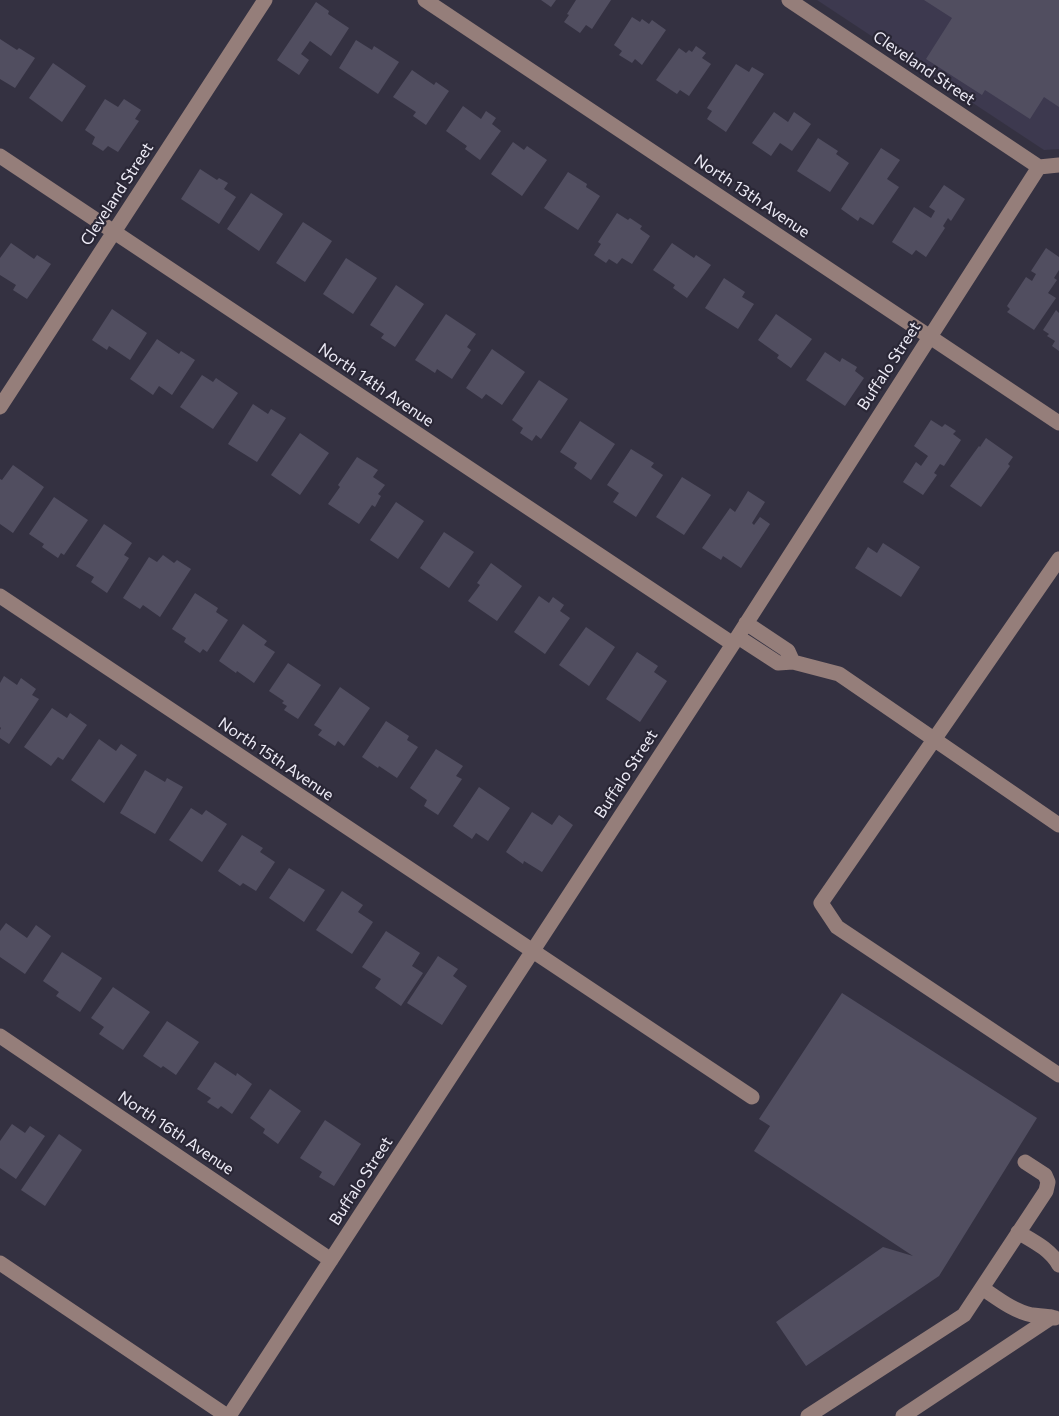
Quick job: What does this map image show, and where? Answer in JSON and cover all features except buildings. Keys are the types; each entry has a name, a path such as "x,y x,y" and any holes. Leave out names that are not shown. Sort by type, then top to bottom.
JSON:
{"street":[{"name":"Cleveland Street","path":"0,407 265,0"},
{"name":"North 13th Avenue","path":"425,0 1059,423"},
{"name":"Cleveland Street","path":"789,0 1039,167"},
{"name":"North 14th Avenue","path":"0,156 735,641 778,663 793,662 839,674 1059,825"},
{"path":"1039,167 1059,165"},
{"name":"Buffalo Street","path":"228,1416 735,641 1039,167"},
{"path":"1059,559 820,903 837,927 1059,1076"},
{"name":"North 15th Avenue","path":"0,597 752,1097"},
{"path":"746,623 788,651 793,662"},
{"name":"North 16th Avenue","path":"0,1036 331,1260"},
{"path":"808,1416 964,1315 1046,1191 1048,1182 1045,1175 1025,1162"},
{"path":"1018,1232 1047,1250 1059,1265"},
{"path":"0,1263 228,1416"},
{"path":"982,1288 1020,1311 1056,1318"},
{"path":"903,1416 1056,1318"}],"shaded area":[{"path":"817,0 1059,0 1059,149 1044,150"}]}
